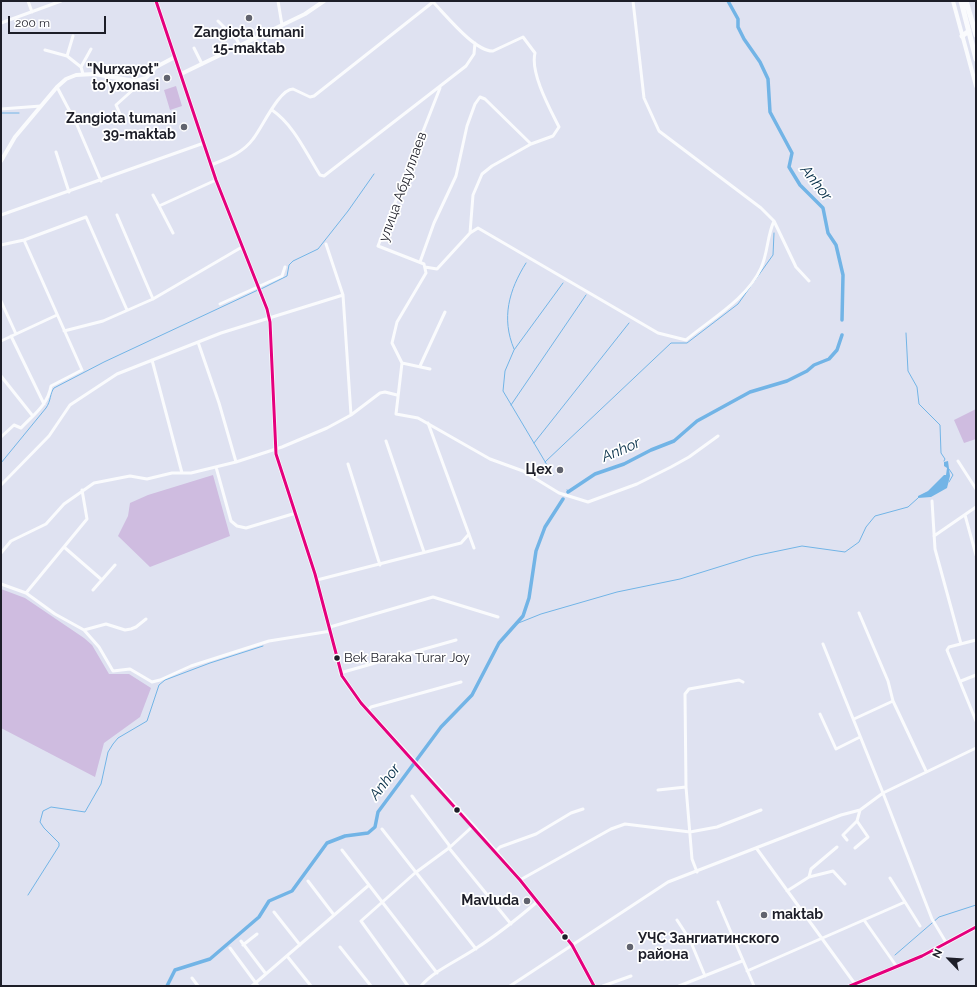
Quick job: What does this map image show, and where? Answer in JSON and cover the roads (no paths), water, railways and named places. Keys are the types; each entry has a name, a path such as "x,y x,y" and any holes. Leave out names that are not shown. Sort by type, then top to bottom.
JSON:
{"highway":[{"path":"961,1 976,59"},
{"path":"966,1 976,35"},
{"path":"962,36 969,30"}],"main road":[{"path":"156,1 216,180 269,317 275,449 317,580 331,629 340,673 351,691 474,826 520,880 572,945 594,986"},
{"path":"852,985 897,967 947,944 976,927"}],"street":[{"path":"28,1 32,12"},
{"path":"1,23 61,1"},
{"path":"278,1 282,25"},
{"path":"181,74 203,65 310,12 324,1"},
{"path":"634,1 644,98 658,131 761,208 774,221 796,266 809,281"},
{"path":"953,1 976,86"},
{"path":"211,165 235,155 253,141 282,94 289,89 295,89 310,97 314,96 433,2 475,42 488,50 493,51 522,37 534,52 534,64 537,75 559,129 553,136 531,144 486,169 482,174 473,196 470,233"},
{"path":"218,21 237,40 240,46"},
{"path":"67,56 73,36"},
{"path":"272,110 280,116 295,135 320,175 324,176 440,88 470,62 474,54 475,42"},
{"path":"194,48 203,65"},
{"path":"82,74 81,67 91,49"},
{"path":"45,50 67,56 81,67"},
{"path":"120,114 116,105 156,67 175,57"},
{"path":"1,161 11,143 34,114 57,87 71,76 82,74 100,75 130,82 146,78"},
{"path":"57,87 77,125 101,181"},
{"name":"улица Абдуллаев","path":"420,262 378,246 440,88"},
{"path":"531,144 485,99 480,97 474,104 467,126 456,176 434,223 420,262 424,264 426,273 397,322 392,343 402,363 397,394 396,414 418,418 490,459 523,471 560,493 588,502 637,484 672,467 689,457 718,436"},
{"path":"1,109 41,106"},
{"path":"27,108 34,114"},
{"path":"1,215 101,181 204,143"},
{"path":"56,152 69,192"},
{"path":"159,206 216,180"},
{"path":"153,195 173,233"},
{"path":"117,215 153,299"},
{"path":"1,245 24,240 86,217 127,310"},
{"path":"425,268 437,269 470,233 478,228 658,333 686,340 737,299 754,279 761,268 774,221"},
{"path":"1,437 14,425 21,428 32,415 40,410 49,396 51,386 82,370 24,240"},
{"path":"326,244 342,296 351,415"},
{"path":"64,331 103,321 153,299 242,247"},
{"path":"220,304 282,276 285,267"},
{"path":"1,485 49,436 70,405 118,374 198,342 269,317 342,296"},
{"path":"1,301 16,334"},
{"path":"420,366 445,312"},
{"path":"1,340 57,315"},
{"path":"11,336 44,404"},
{"path":"198,342 219,403 236,462"},
{"path":"152,360 182,473"},
{"path":"402,363 430,369"},
{"path":"1,376 32,415"},
{"path":"1,553 11,541 46,524 64,504 82,490 99,481 130,476 147,479 236,462 275,449 326,428 351,415 380,394 385,392 397,394"},
{"path":"428,423 474,548"},
{"path":"386,441 424,552"},
{"path":"958,461 976,489"},
{"path":"348,464 380,565"},
{"path":"216,467 231,521 237,526 246,528 296,513"},
{"path":"26,592 87,519 82,490"},
{"path":"932,500 935,549 961,644"},
{"path":"934,536 976,507"},
{"path":"965,515 976,554"},
{"path":"317,580 461,543 469,534"},
{"path":"64,547 102,580"},
{"path":"93,590 115,565"},
{"path":"1,584 26,592 55,614 84,630 99,647 113,671 130,669 152,682 191,666 269,641 331,629 433,597 498,617"},
{"path":"859,613 888,681 893,701 926,771"},
{"path":"84,630 106,624 125,630 131,629 146,619"},
{"path":"340,673 456,640"},
{"path":"976,640 949,648 948,650 976,721"},
{"path":"823,644 932,919 947,944"},
{"path":"961,681 976,675"},
{"path":"697,872 692,859 686,787 685,694 689,689 739,680 743,682"},
{"path":"368,710 371,707 461,682"},
{"path":"854,719 893,701"},
{"path":"820,714 836,749 860,737"},
{"path":"510,986 668,882 757,849 841,815 860,810 883,793 976,748"},
{"path":"658,790 686,787"},
{"path":"412,796 449,845 449,848 511,924"},
{"path":"496,851 536,834 571,813 583,809"},
{"path":"520,880 611,829 625,824 690,832 717,827 761,810"},
{"path":"847,840 843,835 857,820 860,810"},
{"path":"856,848 868,837 857,820"},
{"path":"408,986 361,921 415,872 449,848 474,826"},
{"path":"382,829 476,949"},
{"path":"809,877 811,869 837,847"},
{"path":"757,849 852,985"},
{"path":"342,850 438,973"},
{"path":"787,891 809,877 833,871 845,884"},
{"path":"890,878 920,926"},
{"path":"308,881 334,915"},
{"path":"252,986 257,985 266,974 369,885"},
{"path":"421,986 511,924 537,902"},
{"path":"718,902 754,986"},
{"path":"747,971 905,902"},
{"path":"274,912 300,945"},
{"path":"677,920 690,940 705,976"},
{"path":"864,920 897,967"},
{"path":"243,945 257,934"},
{"path":"240,941 266,974"},
{"path":"340,947 371,986"},
{"path":"230,948 257,985"},
{"path":"287,956 311,986"},
{"path":"679,986 742,961"},
{"path":"603,986 630,976"},
{"path":"192,978 198,986"}],"water":[{"path":"948,461 950,476 947,488 931,497 918,498 918,496 928,491 944,475 946,475 947,468 944,466 944,462"}],"waterway":[{"name":"Anhor","path":"728,1 738,19 738,27 744,39 760,62 768,79 770,112 792,153 789,167 800,185 823,208 828,233 836,245 843,275 842,320"},
{"path":"1,113 19,113"},
{"path":"261,289 287,276 289,265 293,261 318,249 348,211 374,174"},
{"path":"545,462 671,343 687,343 738,304 773,255 774,233"},
{"path":"514,349 508,326 509,304 515,283 526,263"},
{"path":"553,475 503,391 505,371 514,350 563,283"},
{"path":"1,463 46,408 54,388 104,362 258,290"},
{"path":"511,405 586,295"},
{"path":"534,443 629,323"},
{"path":"906,333 908,371 917,387 919,404 940,425 941,453 945,459 944,461"},
{"name":"Anhor","path":"568,492 595,474 624,464 651,450 674,441 697,421 750,392 787,381 807,371 814,365 829,359 837,350 842,335"},
{"path":"949,469 953,475 949,482"},
{"path":"516,624 541,614 617,592 680,579 754,556 802,546 845,552 859,542 866,527 875,516 908,507 918,498"},
{"name":"Anhor","path":"167,986 175,970 210,959 259,917 269,901 292,891 327,843 345,836 368,833 375,827 378,812 441,727 472,695 499,643 523,616 529,598 536,551 545,527 563,499"},
{"path":"28,895 59,846 59,843 40,822 43,811 51,807 85,812 101,784 108,752 118,738 147,721 159,685 165,680 210,663 263,646"},
{"path":"895,955 939,917 976,905"}],"place":[{"name":"Zangiota tumani 15-maktab","path":"249,18"},
{"name":"\"Nurxayot\" to'yxonasi","path":"167,78"},
{"name":"Zangiota tumani 39-maktab","path":"184,127"},
{"name":"Цех","path":"560,470"},
{"name":"Bek Baraka Turar Joy","path":"337,658"},
{"name":"Mavluda","path":"527,901"},
{"name":"maktab","path":"764,915"},
{"name":"УЧС Зангиатинского района","path":"630,947"}]}
